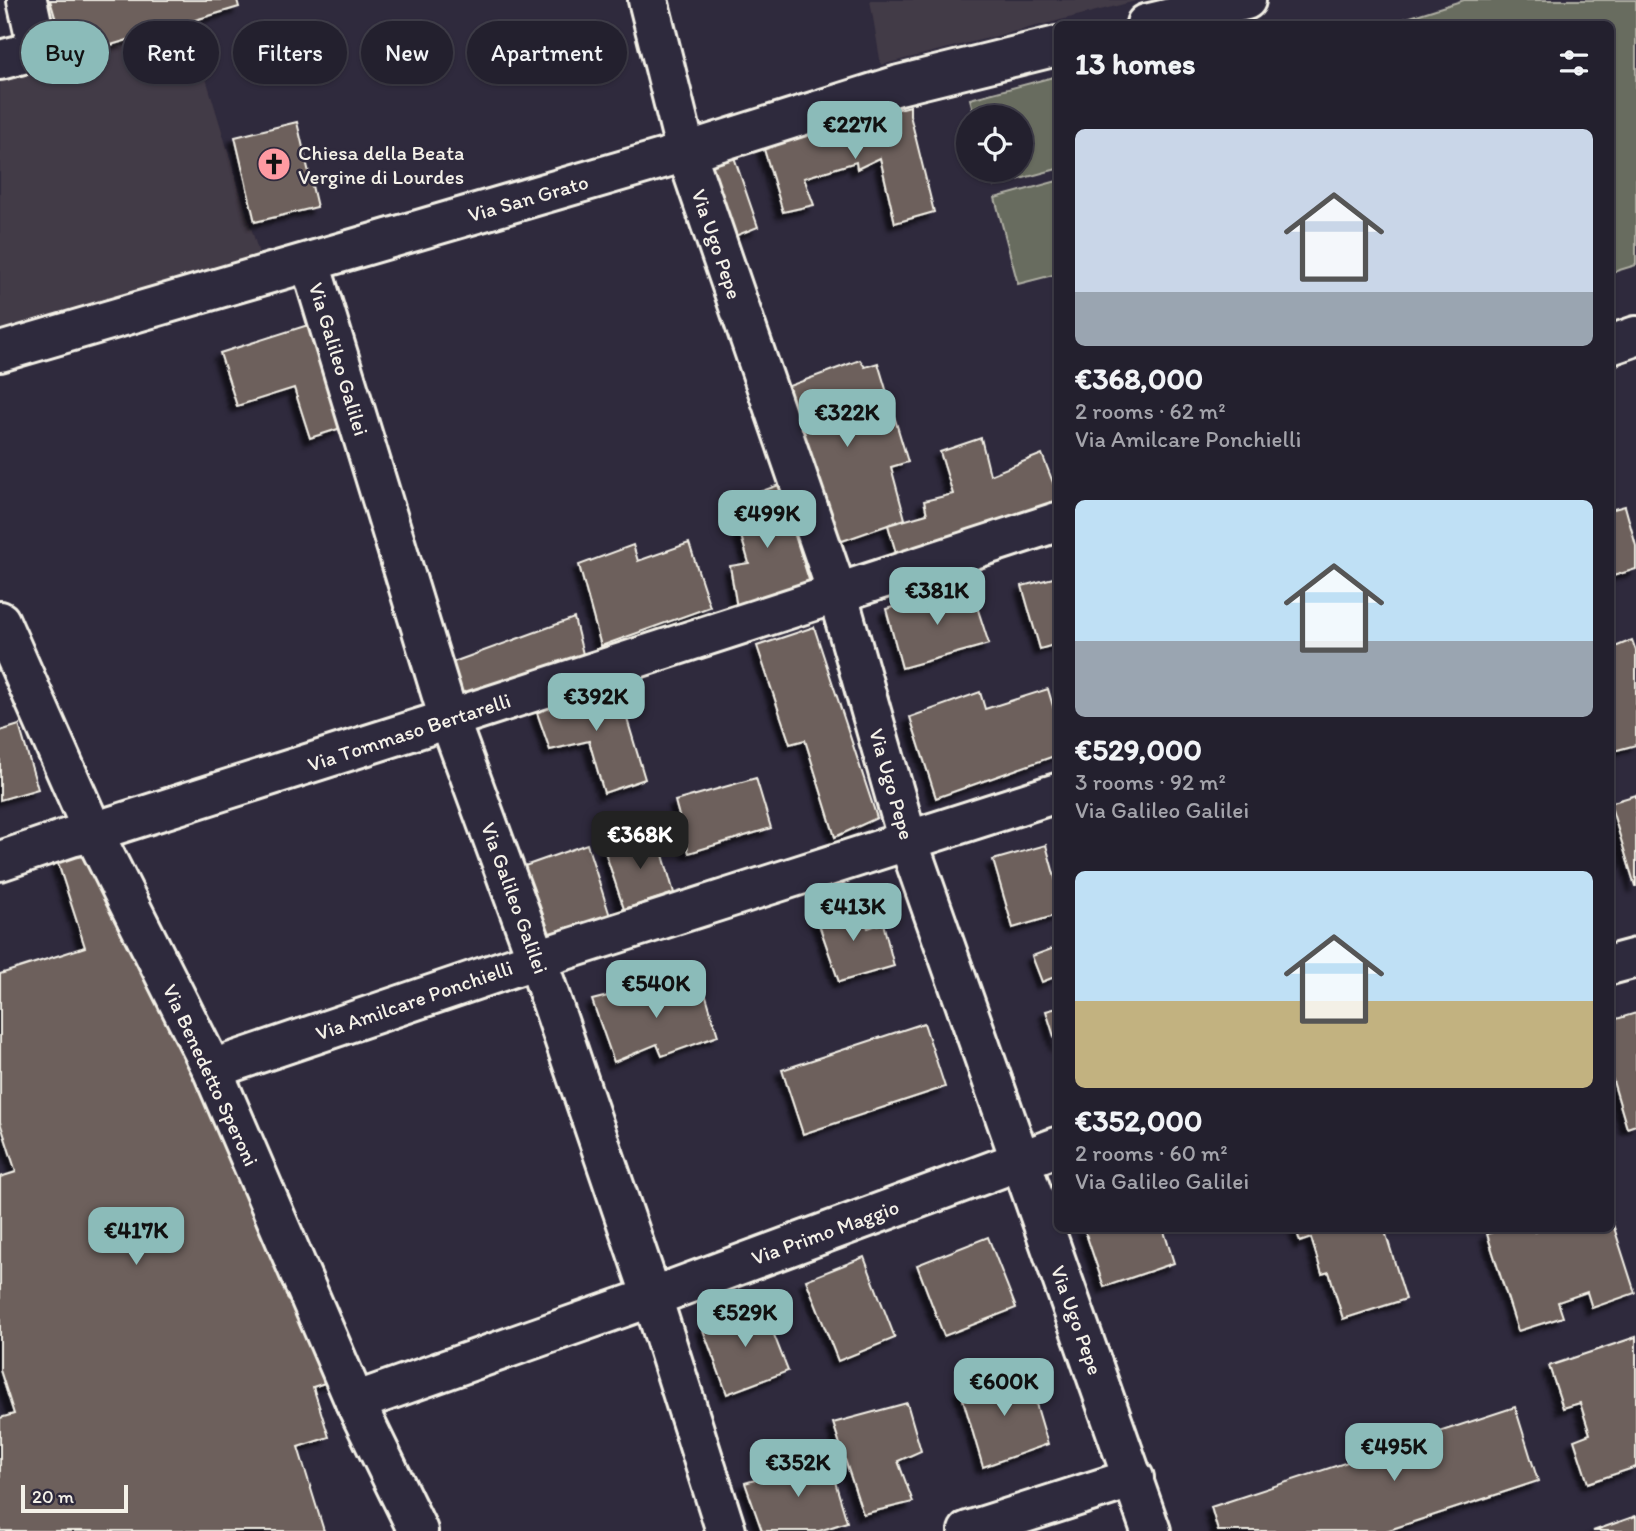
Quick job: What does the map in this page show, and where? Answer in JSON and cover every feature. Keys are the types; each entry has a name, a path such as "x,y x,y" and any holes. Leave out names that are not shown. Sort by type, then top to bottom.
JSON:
{"street":[{"path":"0,60 38,50 27,0"},
{"name":"Via Ugo Pepe","path":"648,0 686,152 836,593 908,841 1151,1531"},
{"path":"1158,21 1245,0"},
{"name":"Via San Grato","path":"0,352 686,152 899,85 1054,47"},
{"name":"Via Galileo Galilei","path":"310,263 449,719 537,959 652,1297 726,1531"},
{"path":"1614,344 1636,336"},
{"name":"Via Tommaso Bertarelli","path":"0,861 71,836 93,832 449,719 1054,523"},
{"name":"Via Benedetto Speroni","path":"0,621 93,832 212,1069 355,1402 418,1531"},
{"name":"Via Amilcare Ponchielli","path":"212,1069 537,959 1054,794"},
{"path":"1614,964 1636,958"},
{"name":"Via Primo Maggio","path":"355,1402 652,1297 1054,1148"},
{"path":"968,1531 1134,1478"}],"shaded area":[{"path":"870,0 1140,0 1054,21 881,65"},
{"path":"123,42 123,84 208,84 260,257 0,329 0,78 21,72 21,84 109,84 109,46"}],"green space":[{"path":"1464,0 1636,0 1636,265 1614,272 1614,21 1398,21"},
{"path":"1054,77 1054,170 1033,175 1033,105 972,105 970,99"},
{"path":"993,182 1009,182 994,186"},
{"path":"1054,182 1054,275 1018,284 995,198"}],"building":[{"path":"50,0 237,0 239,7 192,21 123,21 123,41 109,46 109,21 56,21"},
{"path":"910,106 934,212 895,223 880,158 857,169 856,162 804,178 814,205 783,212 763,146"},
{"name":"Chiesa della Beata Vergine di Lourdes","path":"297,122 317,207 255,222 235,137"},
{"path":"733,154 758,227 720,242 695,168"},
{"path":"308,325 341,428 310,438 294,388 237,406 220,353"},
{"path":"860,360 865,367 878,363 908,462 891,467 905,519 828,546 778,390"},
{"path":"981,438 990,475 1042,454 1054,485 1054,502 898,560 888,525 927,514 924,501 953,494 940,452"},
{"path":"779,485 811,586 737,608 730,566 749,563 731,502"},
{"path":"1625,506 1636,546 1636,569 1614,576 1614,509"},
{"path":"689,543 710,607 601,646 579,565 633,545 638,561"},
{"path":"1054,578 1054,645 1040,649 1022,586"},
{"path":"970,585 989,644 902,668 886,609"},
{"path":"574,618 584,658 456,703 448,664"},
{"path":"814,627 877,818 835,837 805,740 790,744 757,646"},
{"path":"1632,640 1636,651 1636,745 1614,751 1614,647"},
{"path":"616,682 645,779 604,793 589,741 550,750 535,707"},
{"path":"1048,689 1054,710 1054,756 936,798 910,717 980,692 985,709"},
{"path":"19,725 38,789 0,800 0,731"},
{"path":"756,778 771,828 689,853 675,801"},
{"path":"1636,795 1636,886 1614,816 1614,802"},
{"path":"657,834 674,893 624,909 604,849"},
{"path":"587,844 610,916 539,940 522,867"},
{"path":"1046,845 1054,874 1054,916 1013,928 993,860"},
{"path":"75,854 105,866 334,1380 313,1387 329,1437 298,1447 324,1531 0,1531 0,1418 14,1414 0,1370 0,1177 16,1172 0,1122 0,974 85,947 57,860"},
{"path":"841,900 852,920 864,919 868,928 883,923 894,966 839,982 815,913"},
{"path":"1054,948 1054,977 1042,982 1032,956"},
{"path":"701,979 718,1036 662,1056 657,1044 614,1062 592,1000 644,987 650,995"},
{"path":"1054,1009 1054,1036 1046,1011"},
{"path":"1636,1013 1636,1125 1627,1128 1614,1084 1614,1020"},
{"path":"924,1023 945,1087 803,1134 782,1070"},
{"path":"1614,1227 1635,1293 1592,1308 1587,1292 1558,1302 1563,1317 1518,1331 1487,1234 1614,1232"},
{"path":"1085,1232 1164,1232 1174,1263 1104,1287"},
{"path":"1297,1232 1385,1232 1406,1299 1343,1319 1329,1272 1322,1274 1311,1238 1300,1242"},
{"path":"988,1237 1016,1308 944,1336 917,1265"},
{"path":"864,1257 895,1338 838,1361 806,1280"},
{"path":"762,1304 788,1371 727,1394 702,1327"},
{"path":"1636,1337 1636,1467 1588,1483 1574,1440 1590,1434 1580,1403 1563,1408 1549,1366"},
{"path":"1026,1370 1048,1444 983,1467 960,1389"},
{"path":"907,1403 921,1451 898,1461 913,1502 863,1514 833,1423"},
{"path":"1515,1407 1538,1481 1386,1531 1218,1531 1211,1507"},
{"path":"828,1458 847,1522 819,1531 762,1531 745,1483"},
{"path":"1636,1516 1636,1531 1593,1531"}],"place":[{"name":"Chiesa della Beata Vergine di Lourdes","path":"274,164"}]}
